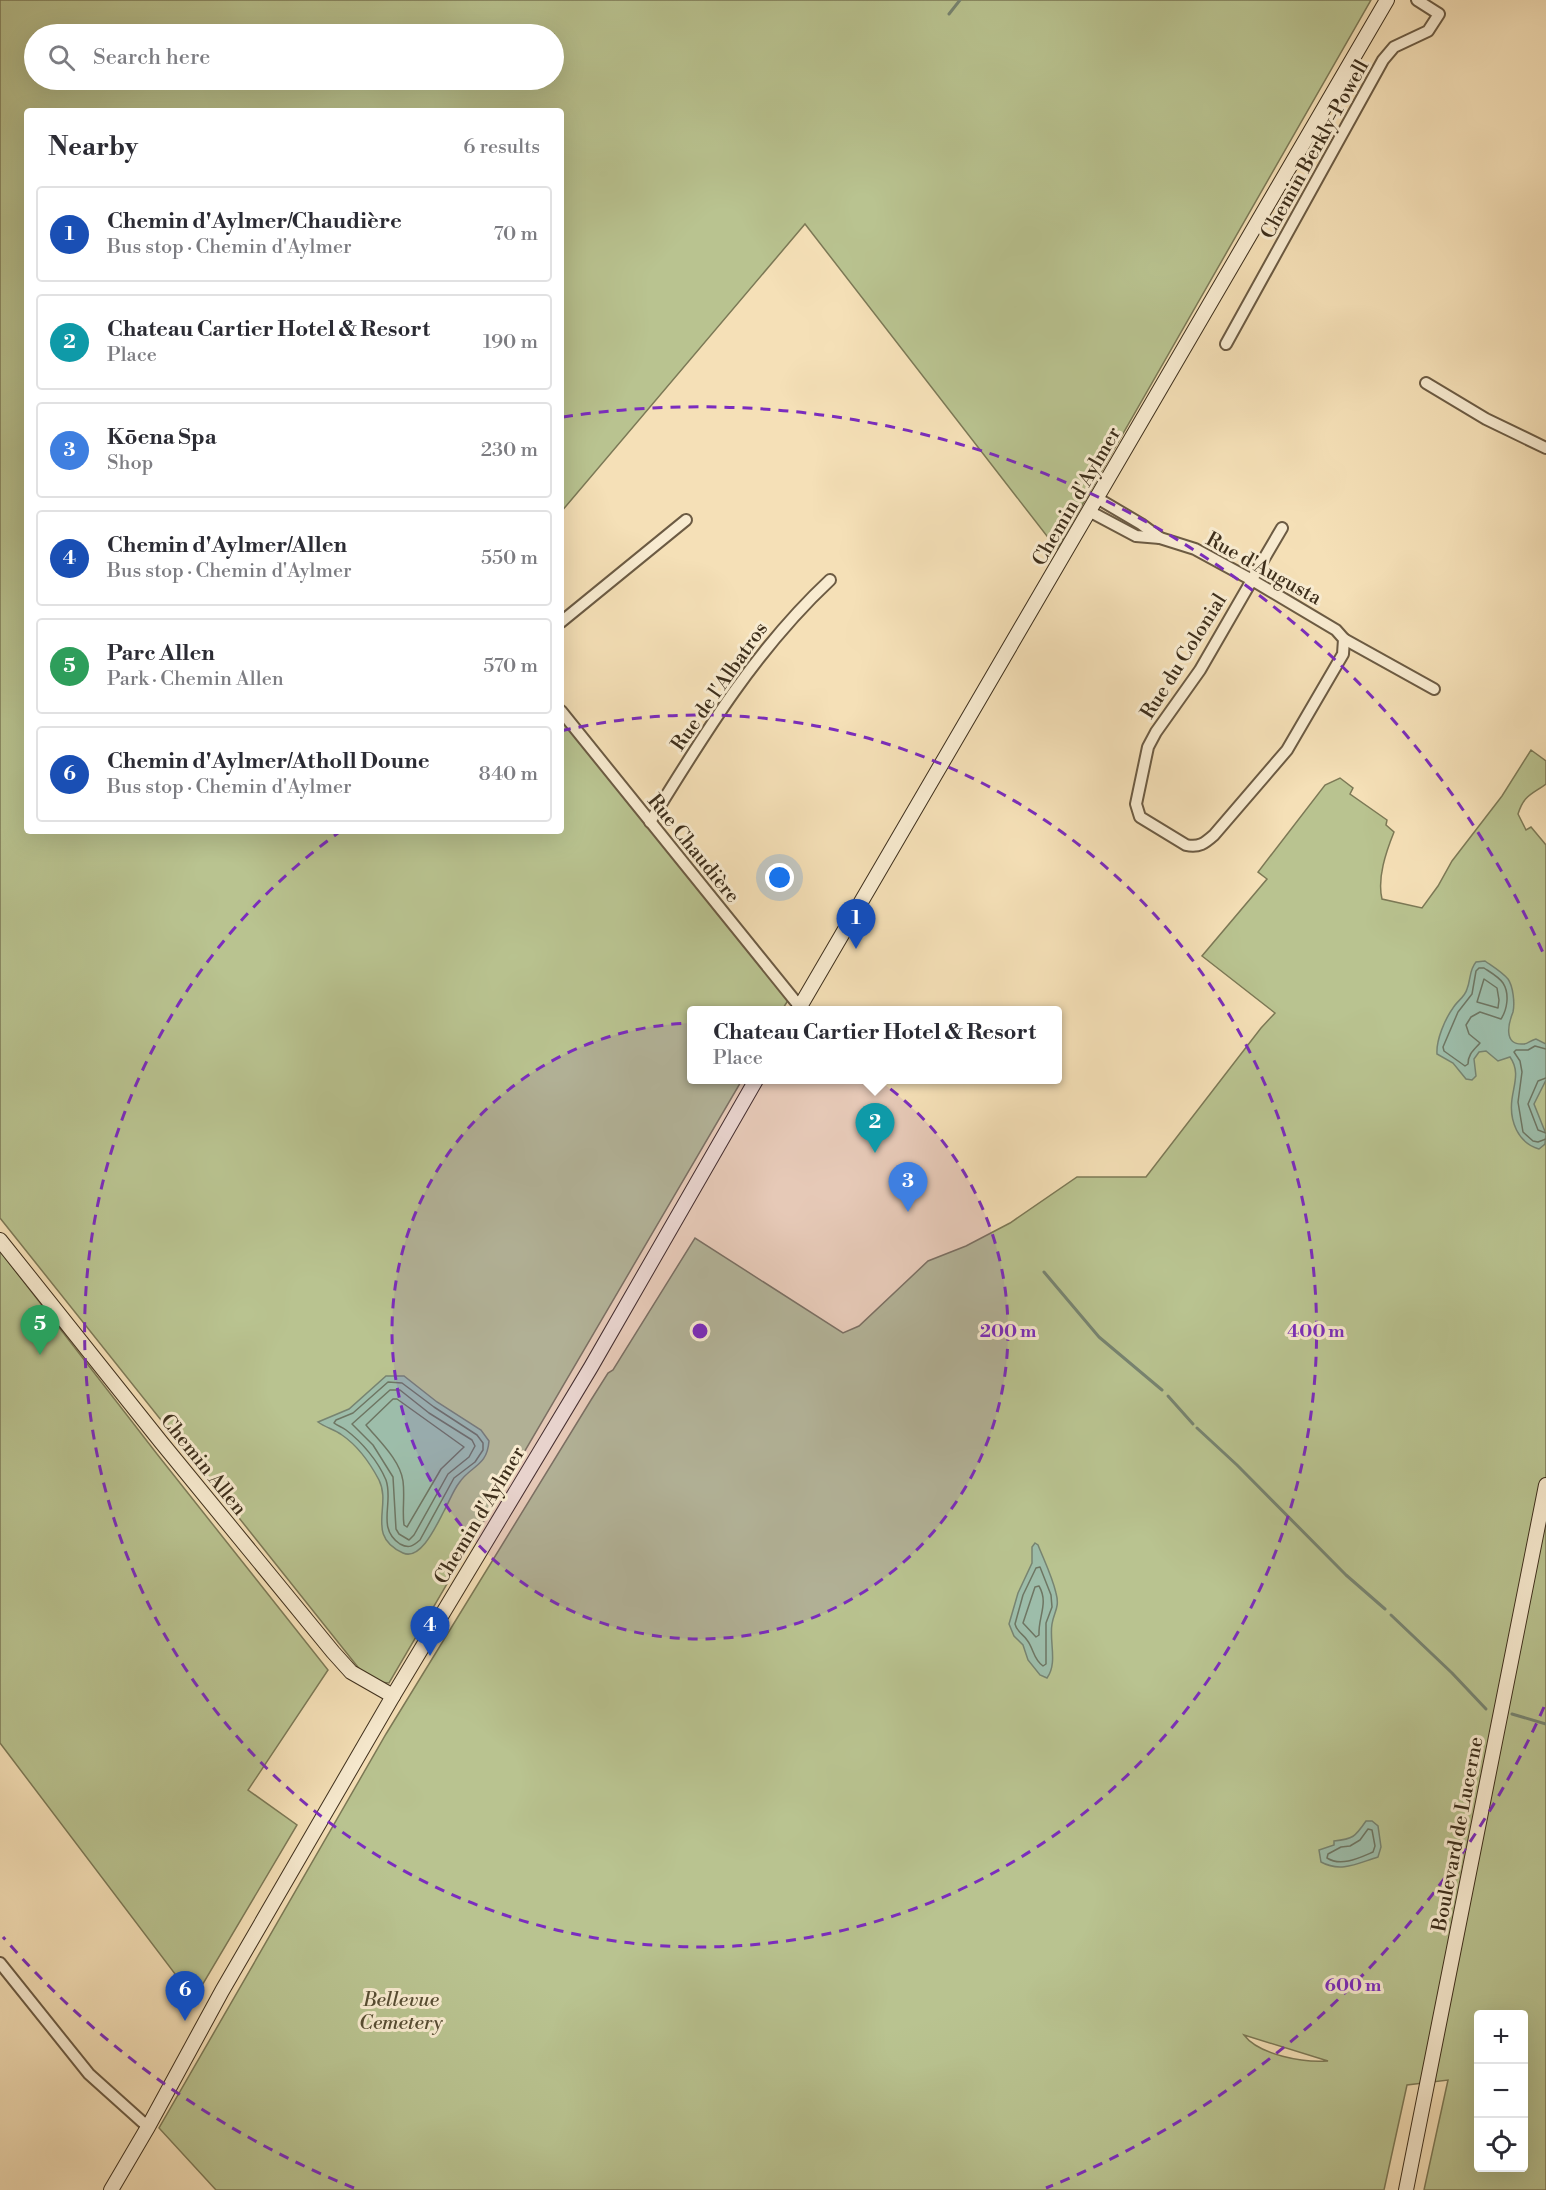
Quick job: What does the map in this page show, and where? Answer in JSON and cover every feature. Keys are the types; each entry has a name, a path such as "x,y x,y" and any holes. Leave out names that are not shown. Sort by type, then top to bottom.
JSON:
{"main road":[{"name":"Chemin d'Aylmer","path":"801,1006 1387,0"},
{"name":"Chemin d'Aylmer","path":"111,2190 222,1991 393,1696 591,1367 754,1084"},
{"name":"Chemin Allen","path":"0,1240 333,1652 351,1672 393,1696"},
{"name":"Boulevard de Lucerne","path":"1406,2190 1546,1485"}],"street":[{"name":"Chemin Berkly-Powell","path":"1226,344 1383,60 1394,48 1428,31 1439,14 1417,0"},
{"path":"1426,383 1486,419 1546,448"},
{"name":"Rue d'Augusta","path":"1097,498 1160,538"},
{"name":"Rue d'Augusta","path":"1089,511 1136,536 1160,538 1195,549 1336,630 1344,639 1434,689"},
{"path":"564,620 686,520"},
{"name":"Rue du Colonial","path":"1282,528 1200,670 1152,739 1146,753 1136,804 1137,810 1145,821 1186,845 1194,847 1207,842 1287,750 1343,654 1344,639"},
{"name":"Rue de l'Albatros","path":"650,822 744,675 791,618 830,580"},
{"name":"Rue Chaudière","path":"564,715 797,1006"},
{"path":"0,1963 89,2074 148,2127"}],"green space":[{"path":"0,0 1371,0 1057,549 805,224 564,508 564,108 24,108 24,834 564,834 564,711 792,994 784,1006 687,1006 687,1084 740,1084 389,1683 369,1681 0,1218"},
{"name":"Bellevue Cemetery","path":"1531,750 1546,761 1546,784 1526,799 1518,814 1526,830 1531,827 1546,845 1546,2190 1424,2190 1448,2080 1407,2085 1384,2190 216,2190 159,2128 386,1734 591,1400 608,1373 613,1370 695,1238 843,1333 859,1326 928,1261 966,1246 1010,1223 1077,1177 1146,1177 1275,1013 1202,956 1267,879 1258,872 1325,785 1340,778 1353,788 1350,794 1387,820 1386,825 1394,832 1381,874 1382,899 1422,908 1452,861 1502,796","holes":["1244,2035 1328,2061 1307,2061 1271,2053 1260,2048"]},
{"path":"0,1251 328,1670 248,1790 297,1825 194,1999 0,1743"}],"water":[{"path":"1485,961 1506,976 1511,986 1514,1008 1509,1032 1512,1041 1524,1044 1536,1039 1546,1044 1546,1080 1534,1104 1546,1134 1545,1144 1539,1149 1526,1142 1516,1130 1511,1107 1516,1072 1510,1057 1498,1061 1486,1051 1479,1052 1474,1059 1476,1076 1472,1080 1466,1079 1453,1063 1437,1054 1444,1024 1466,992 1474,965 1476,962"},
{"path":"386,1376 404,1376 437,1402 481,1430 489,1441 488,1450 482,1461 457,1486 428,1540 416,1552 410,1554 403,1553 392,1546 385,1538 382,1529 382,1490 368,1461 348,1439 318,1422 349,1409"},
{"path":"1035,1543 1048,1568 1057,1598 1051,1631 1052,1666 1047,1678 1040,1675 1028,1660 1023,1645 1014,1636 1009,1624 1018,1593 1032,1563 1032,1547"},
{"path":"1366,1821 1372,1821 1378,1826 1381,1847 1378,1857 1343,1867 1321,1862 1319,1850 1334,1845 1334,1841 1353,1836"}],"waterway":[{"path":"949,14 960,0"},
{"path":"1044,1272 1099,1337 1162,1390"},
{"path":"1168,1396 1193,1424"},
{"path":"1197,1428 1346,1575 1385,1609"},
{"path":"1391,1615 1486,1709"},
{"path":"1512,1714 1546,1724"}],"place":[{"name":"Chemin d'Aylmer/Chaudière","path":"856,949"},
{"name":"Chateau Cartier Hotel & Resort","path":"875,1153"},
{"name":"Kōena Spa","path":"908,1212"},
{"name":"Parc Allen","path":"40,1355"},
{"name":"Chemin d'Aylmer/Allen","path":"430,1656"},
{"name":"Chemin d'Aylmer/Atholl Doune","path":"185,2021"}]}
